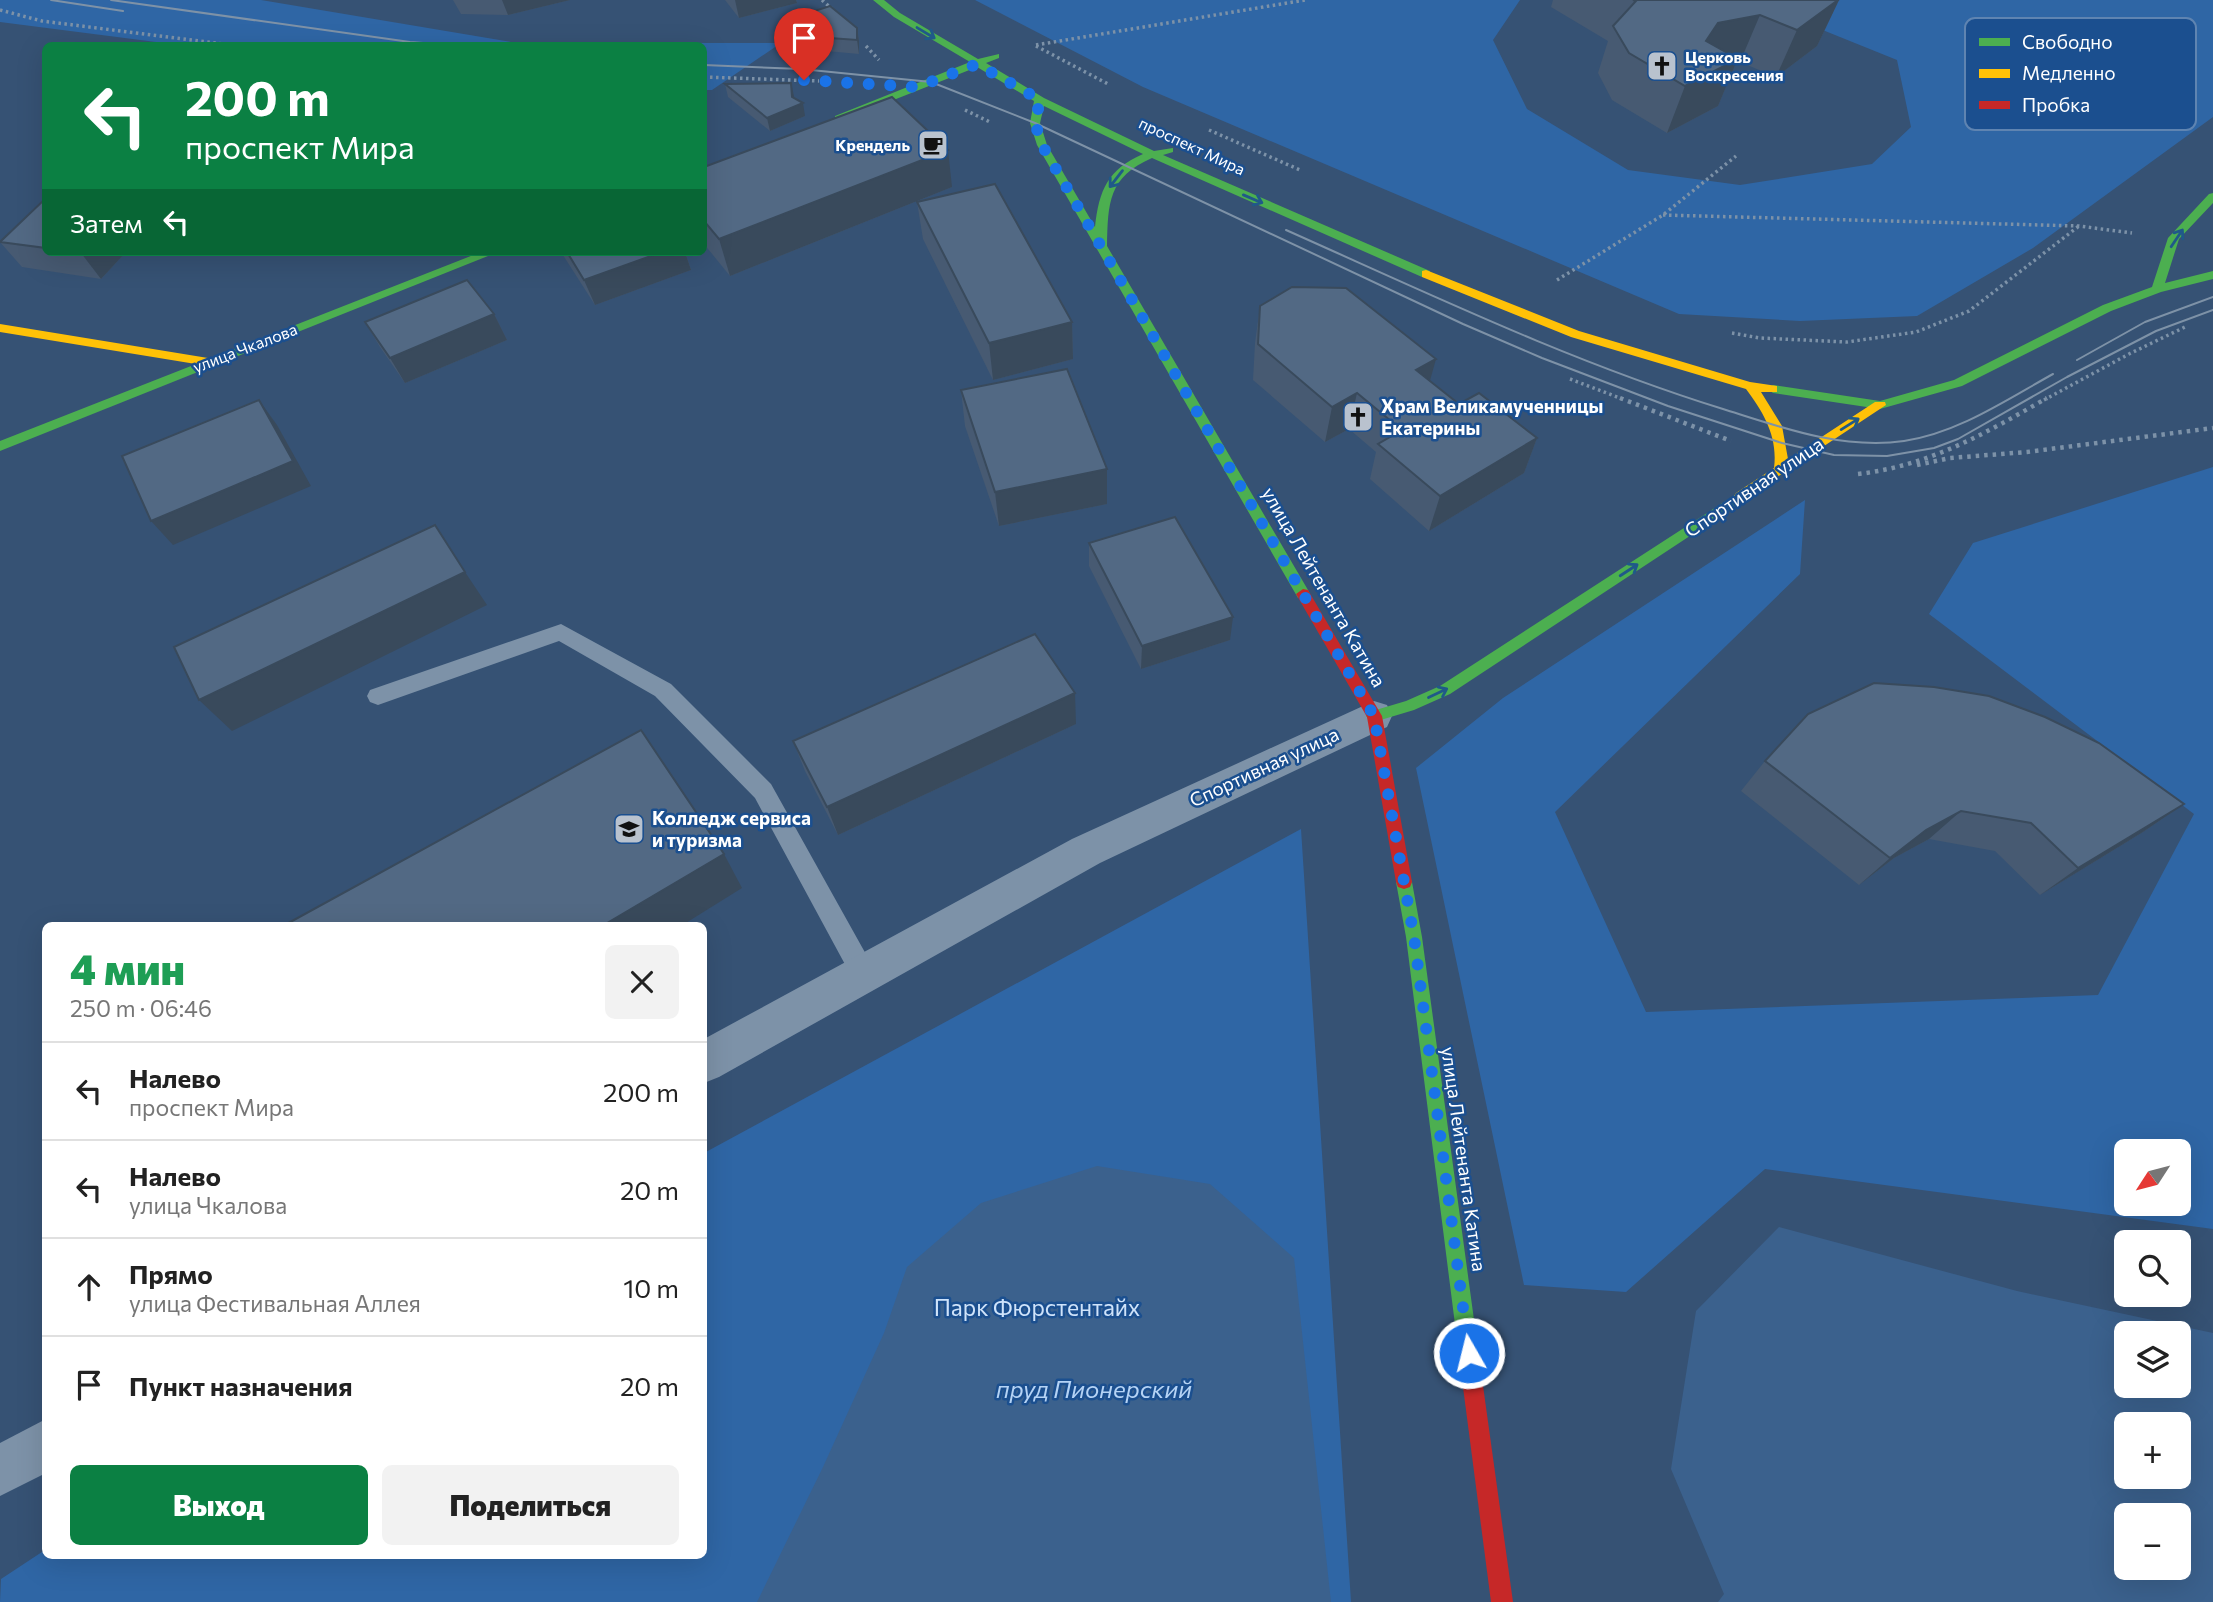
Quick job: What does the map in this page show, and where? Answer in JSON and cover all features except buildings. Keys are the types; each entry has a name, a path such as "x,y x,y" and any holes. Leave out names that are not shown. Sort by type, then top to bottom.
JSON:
{"street":[{"path":"878,0 897,15 1040,100 1149,153 1466,291 1574,334 1750,386 1880,405 1958,383 2107,308 2157,289 2213,275"},
{"path":"825,123 977,64 1009,56 982,40"},
{"name":"улица Лейтенанта Катина","path":"1040,100 1035,123 1042,145 1374,716 1414,937 1502,1602"},
{"name":"проспект Мира","path":"1149,153 1186,147 1162,132"},
{"path":"1101,246 1103,199 1114,178 1149,153"},
{"path":"2157,289 2174,238 2213,196"},
{"path":"1323,211 1466,291"},
{"name":"улица Чкалова","path":"0,446 482,256"},
{"path":"0,328 208,362"},
{"path":"1750,386 1771,414 1781,440 1783,457 1780,471"},
{"name":"Спортивная улица","path":"707,1060 1086,851 1374,716 1409,706 1445,690 1880,405"},
{"path":"0,1471 42,1446"}],"lane":[{"path":"378,696 561,632 663,690 763,791 863,973"}],"path":[{"path":"1112,86 1034,45 1304,0"},
{"path":"0,10 42,21 207,42"},
{"path":"707,77 829,82"},
{"path":"1207,129 1302,171"},
{"path":"1568,285 1557,280 1663,215 1736,156"},
{"path":"1663,215 2079,226 1969,311 1916,332 1847,342 1759,338 1723,332"},
{"path":"1878,473 1950,458 2027,452 2213,428"}],"green space":[{"path":"0,0 261,0 511,42 156,42 0,22"},
{"path":"975,0 1520,0 1493,40 1527,109 1628,170 1740,185 1872,164 1911,127 1897,60 1748,0 2213,0 2213,117 2196,129 2196,18 1965,18 1965,130 2195,130 2033,248 1917,316 1800,321 1679,314 1143,87"},
{"path":"707,43 781,43 712,90 707,90"},
{"path":"2213,467 2213,1229 2116,1216 2191,1216 2191,1139 2114,1139 2114,1216 1765,1169 1626,1292 1524,1285 1416,768 1503,698 1805,500 1800,574 1555,812 1646,1012 2098,995 2194,814 1929,614 1973,543"},
{"name":"Парк Фюрстентайх","path":"1301,829 1351,1602 0,1602 1,1579 42,1552 42,1559 707,1559 707,1151"}],"water":[{"name":"пруд Пионерский","path":"1097,1166 1210,1184 1294,1258 1331,1602 757,1602 884,1333 907,1267 981,1203"},
{"path":"1779,1227 2017,1291 2157,1321 2114,1321 2114,1398 2191,1398 2191,1328 2213,1333 2213,1602 1718,1602 1724,1594 1671,1469 1696,1311"}],"tram line":[{"path":"51,0 123,11"},
{"path":"111,0 410,42"},
{"path":"707,65 801,69 931,82 1035,123 1463,324 1542,358 1668,406 1782,443 1834,455 1887,456 1934,448 1958,439 2067,377 2156,331 2213,310"},
{"path":"1286,230 1502,326 1610,370 1767,423 1835,440 1881,443 1924,437 1981,414 2053,374"},
{"path":"2077,360 2145,322 2213,297"}],"traffic: fast":[{"path":"878,0 897,15 1040,100 1190,172 1426,274"},
{"path":"839,118 995,56"},
{"path":"1040,100 1035,123 1042,145 1303,594"},
{"path":"1101,246 1103,209 1112,182 1133,162 1169,150"},
{"path":"2157,289 2174,238 2213,196"},
{"path":"0,446 482,256"},
{"path":"1773,389 1880,405 1958,383 2107,308 2157,289 2213,275"},
{"path":"1374,716 1409,706 1445,690 1741,496"},
{"path":"1404,882 1414,937 1470,1364"}],"traffic: slow":[{"path":"1426,274 1575,334 1750,386 1773,389"},
{"path":"0,328 208,362"},
{"path":"1750,386 1770,415 1779,436 1782,459 1780,471"},
{"path":"1741,496 1880,405"}],"traffic: jam":[{"path":"1303,594 1374,716 1404,882"},
{"path":"1470,1364 1502,1602"}],"place":[{"name":"Церковь Воскресения","path":"1662,66"},
{"name":"Крендель","path":"933,145"},
{"name":"Храм Великамученницы Екатерины","path":"1358,417"},
{"name":"Колледж сервиса и туризма","path":"629,829"}],"route":[{"path":"804,80 917,87 977,64 1040,100 1035,123 1042,145 1374,716 1414,937 1469,1353"}]}
